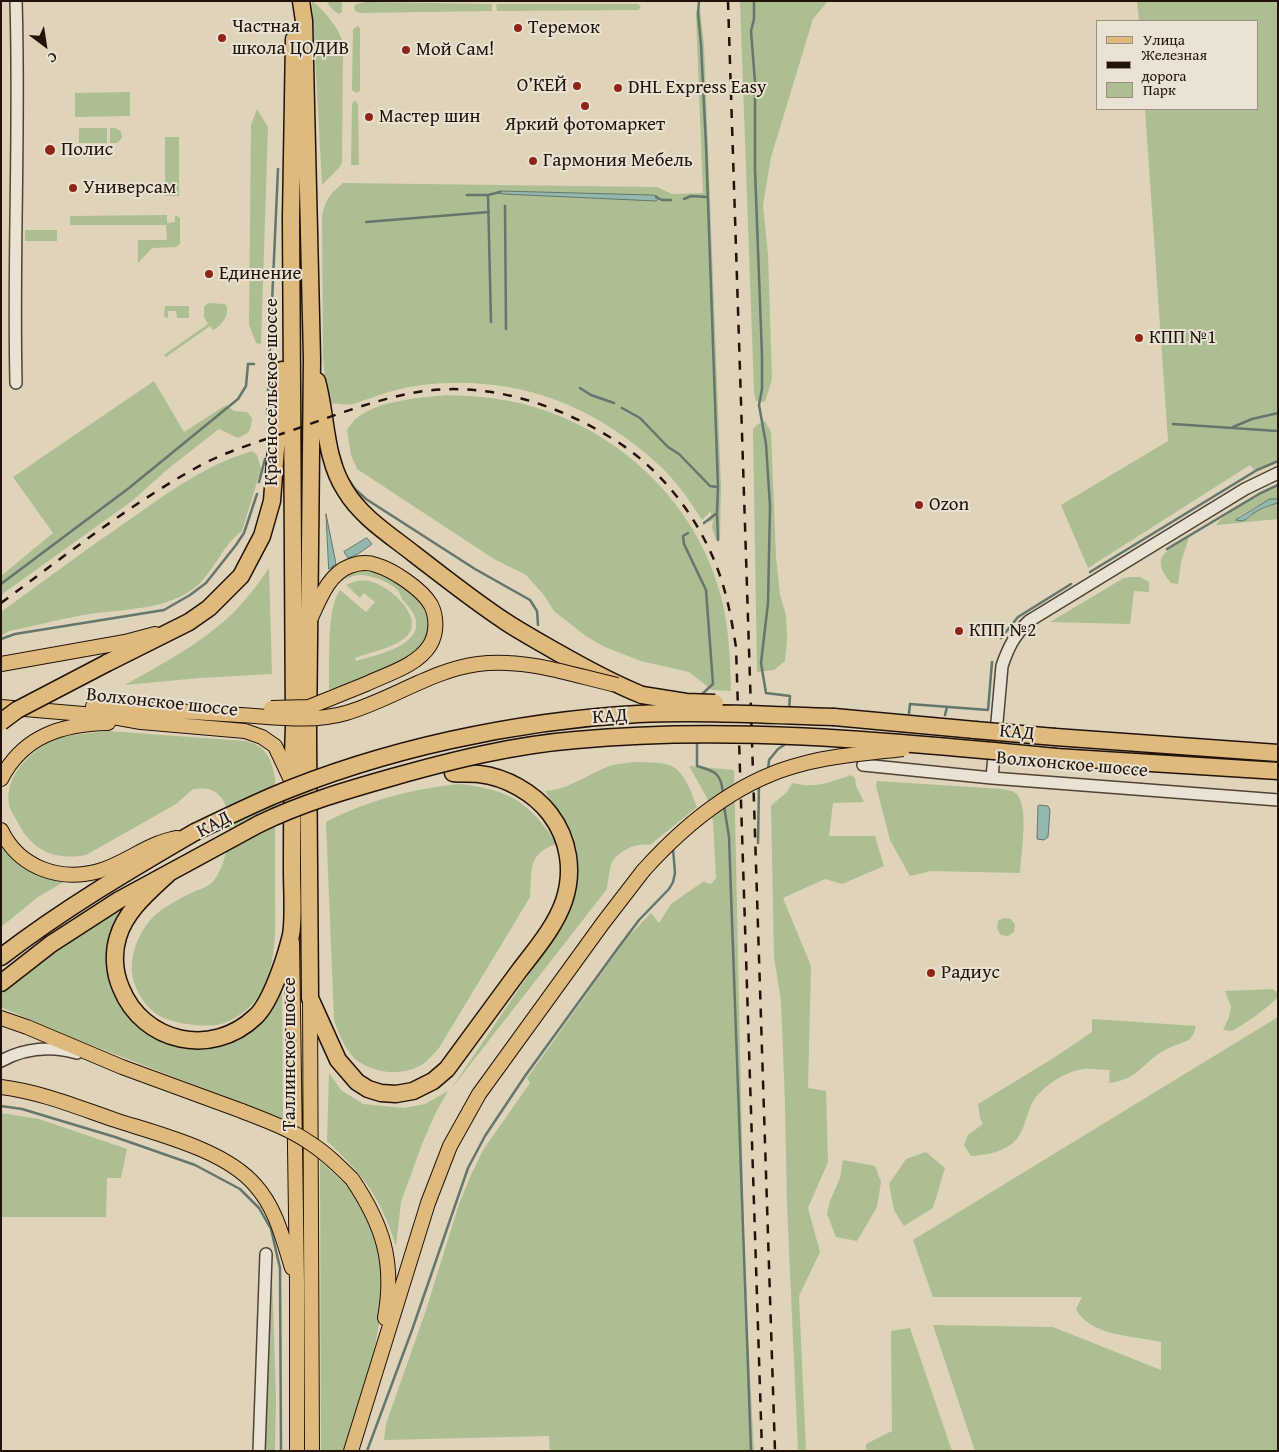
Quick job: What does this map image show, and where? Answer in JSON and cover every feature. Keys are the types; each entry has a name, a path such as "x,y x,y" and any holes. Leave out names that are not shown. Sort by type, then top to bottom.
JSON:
{"highway":[{"name":"Красносельское шоссе","path":"292,782 294,728 291,218 295,23 300,1"},
{"name":"Красносельское шоссе","path":"300,1 304,22 312,359 310,658"},
{"path":"1,722 17,710 189,622 209,608 242,576 262,536 272,501 291,218"},
{"path":"312,359 323,404 330,456 336,473 355,504 388,534 506,622 617,686 642,695 686,702 756,705 834,717"},
{"name":"Таллинское шоссе","path":"310,658 308,735 310,998"},
{"name":"КАД","path":"1,957 36,930 108,883 195,832 272,796 333,774 412,751 457,739 505,730 566,721 638,714 715,713 834,717 1278,753"},
{"name":"КАД","path":"1,983 51,944 119,900 259,824 311,802 414,771 522,747 645,734 716,733 809,737 1056,757 1278,771"},
{"path":"259,824 282,820 351,796 412,779 444,773 481,774 526,791 542,804 556,822 567,846 569,866 564,902 547,933 446,1069 433,1081 412,1092 396,1094 381,1092 357,1082 338,1060 310,998"},
{"name":"Таллинское шоссе","path":"292,782 292,934"},
{"path":"169,872 141,900 128,918 118,937 115,952 118,982 124,997 134,1012 145,1023 162,1033 181,1039 199,1041 221,1038 238,1030 256,1017 273,990 292,934"}],"main road":[{"path":"239,711 309,707 366,684 412,662 431,644 435,632 435,617 431,605 424,595 398,576 375,564 363,563 350,566 337,573 327,586 310,620"},
{"path":"1,664 125,642 155,635 189,622"},
{"path":"239,711 284,718 322,718 367,706 450,670 478,664 510,663 539,666 617,686"},
{"name":"Волхонское шоссе","path":"1,705 107,716 141,722 245,730 262,737 275,746 292,782"},
{"name":"Волхонское шоссе","path":"1,705 239,711"},
{"path":"1,779 14,758 26,746 47,734 73,726 141,722"},
{"path":"351,1451 428,1203 440,1169 459,1129 480,1094 515,1043 603,922 643,871 677,835 699,817 747,786 775,773 800,764 824,759 903,749 960,748"},
{"path":"1,830 12,848 23,859 36,867 52,873 69,875 99,871 158,844 195,832"},
{"name":"Таллинское шоссе","path":"292,934 297,1451"},
{"name":"Таллинское шоссе","path":"310,998 312,1451"},
{"path":"1,1018 122,1067 278,1126 309,1142 331,1158 352,1179 366,1200 380,1228 388,1257 386,1308 369,1392"},
{"path":"1,1087 40,1094 187,1144 224,1161 243,1173 255,1184 270,1204 296,1283"}],"street":[{"path":"16,1 18,68 14,319 16,383"},
{"path":"992,778 1002,666 1006,653 1020,630 1029,621 1245,489 1278,473"},
{"name":"Волхонское шоссе","path":"863,765 992,778 1278,800"},
{"path":"1,1061 40,1049 59,1049 122,1067"},
{"path":"259,1451 266,1254"}],"green space":[{"path":"312,1 327,15 336,28 340,34 343,46 342,162 339,168 322,185"},
{"path":"326,1 342,1 342,12 339,14 333,10"},
{"path":"740,1 828,1 813,19 771,157 763,205 768,255 772,379 765,402 756,401 754,392"},
{"path":"1137,1 1278,1 1278,459 1254,470 1250,465 1088,568 1061,505 1168,441 1145,110 1259,110 1259,20 1139,20"},
{"path":"366,2 492,4 492,11 360,13 355,11 354,7 356,4"},
{"path":"496,4 638,4 641,7 638,10 497,11"},
{"path":"697,9 700,9 704,44 721,486 720,539 716,540 712,528 713,520 708,522 706,520 711,516 711,511 702,520 673,479 645,453 595,418 541,395 513,388 453,383 409,387 353,404 327,405 323,357 322,216 325,205 334,191 343,183 657,187 672,194 703,193"},
{"path":"358,26 360,28 360,91 356,93 352,90 353,29"},
{"path":"130,92 130,116 75,117 75,93"},
{"path":"355,100 358,105 359,165 351,165 352,104"},
{"path":"257,109 268,127 261,344 256,343 249,325 251,125"},
{"path":"79,128 107,128 107,143 79,143"},
{"path":"110,128 121,131 122,138 117,143 110,143"},
{"path":"165,137 179,137 179,196 165,196"},
{"path":"167,215 167,223 175,222 175,215 180,218 180,244 176,247 152,248 138,263 138,240 167,240 166,225 70,225 70,216"},
{"path":"25,230 57,230 57,241 25,241"},
{"path":"208,303 226,305 227,312 222,323 213,330 210,326 166,357 164,355 208,324 204,317 204,307"},
{"path":"165,306 189,306 189,318 177,318 176,311 168,311 168,318 164,317"},
{"path":"154,381 184,432 226,405 234,411 247,412 252,418 250,429 238,438 219,429 169,468 132,501 1,595 1,576 53,533 13,477"},
{"path":"447,395 506,400 550,412 583,427 615,446 644,469 669,496 690,526 708,558 720,593 725,617 731,691 712,690 689,672 641,661 605,647 587,637 554,611 544,595 526,575 494,559 357,469 351,455 347,430 357,418 376,407 412,399"},
{"path":"765,421 771,432 776,556 780,595 786,615 787,638 785,661 774,670 757,672 753,429"},
{"path":"252,451 257,455 261,469 242,531 230,543 204,579 186,594 158,605 65,618 9,631 1,636 1,612 175,488 203,471"},
{"path":"1278,487 1278,499 1262,503 1238,517 1248,519 1254,513 1277,503 1278,519 1216,525 1235,509"},
{"path":"1189,537 1181,562 1178,584 1171,583 1164,574 1161,560 1168,550"},
{"path":"269,568 272,674 125,685 181,652 221,624 243,602"},
{"path":"369,569 384,573 417,594 427,608 429,628 426,639 420,648 402,661 342,687 329,689 331,623 336,598 340,590 366,612 375,602 364,593 360,598 346,585 369,581 387,589 402,603 412,619 412,627 408,635 403,639 391,646 355,658 356,661 402,645 416,630 414,614 392,585 365,575 353,576 342,581 341,578 359,570"},
{"path":"1140,577 1149,582 1149,592 1134,591 1130,624 1050,622 1124,578"},
{"path":"108,731 245,741 258,746 270,759 275,778 275,923 272,961 265,985 258,998 241,1014 227,1022 208,1026 192,1025 170,1020 159,1015 149,1008 142,998 136,988 132,974 135,947 148,923 154,916 171,904 210,884 220,871 227,849 229,823 224,802 218,794 206,789 193,789 176,804 86,855 74,856 54,855 37,846 23,831 10,809 10,785 19,768 32,754 48,743 62,737"},
{"path":"641,762 663,763 675,768 687,783 697,807 650,845 633,846 617,856 611,865 607,889 451,1089 563,924 573,901 578,876 577,851 574,839 566,822 545,791 571,784 610,766"},
{"path":"689,766 734,770 745,1281 754,1451 550,1451 549,1436 384,1440 386,1424 426,1310 459,1204 483,1150 530,1083 527,1078 627,938 651,913 659,923 671,904 704,881 711,884 716,878 713,821 707,798"},
{"path":"851,775 855,778 856,786 864,802 833,803 829,836 875,836 884,866 842,884 825,879 783,898 811,966 808,1088 826,1091 828,1162 808,1208 820,1252 799,1296 806,1451 798,1451 787,1204 781,1001 774,957 771,806 785,794 793,783 815,785"},
{"path":"877,781 1002,789 1017,794 1023,810 1023,844 1020,873 931,871 910,876 890,840 876,786"},
{"path":"459,784 492,790 517,800 537,818 557,844 540,852 536,858 533,864 530,897 439,1048 423,1064 416,1068 399,1072 374,1069 359,1062 346,1048 334,1019 326,822 358,807 407,792"},
{"path":"1,841 67,880 38,897 1,927"},
{"path":"133,898 118,924 129,1014 213,1044 282,982 283,1119 73,1038 1,1007 1,994 36,963"},
{"path":"1004,918 1011,919 1015,925 1014,932 1008,936 1001,935 997,929 998,921"},
{"path":"1273,989 1277,992 1277,998 1268,1006 1235,1029 1231,1031 1223,1030 1231,1007 1225,991"},
{"path":"1278,1017 1278,1451 975,1451 933,1325 1053,1327 1161,1370 1161,1342 1126,1336 1091,1325 1082,1318 1076,1309 1082,1297 933,1297 913,1240"},
{"path":"1092,1019 1196,1026 1189,1040 1161,1053 1136,1073 1125,1079 1109,1083 1110,1070 1083,1069 1067,1074 1052,1082 1033,1101 1021,1132 1012,1144 995,1152 971,1156 964,1145 968,1135 983,1124 978,1104 1092,1032"},
{"path":"329,1073 341,1090 363,1104 404,1108 425,1104 448,1091 436,1112 422,1144 401,1202 396,1246 384,1213 377,1200 361,1176 327,1141"},
{"path":"1,1113 39,1119 127,1149 121,1178 107,1178 106,1217 1,1217"},
{"path":"926,1152 945,1168 933,1208 904,1226 894,1210 889,1184 906,1159"},
{"path":"843,1160 875,1166 881,1182 877,1207 857,1241 836,1237 827,1214 830,1201 840,1178"},
{"path":"320,1161 355,1196 371,1226 380,1257 382,1289 379,1322 365,1388 346,1451 321,1451"},
{"path":"272,1275 276,1398 275,1451 263,1451 269,1279"},
{"path":"910,1328 952,1451 866,1451 866,1444 892,1431 891,1331"}],"water":[{"path":"500,191 652,195 657,196 658,199 656,201 504,194 499,193"},
{"path":"1270,499 1278,499 1278,503 1259,510 1244,520 1236,520"},
{"path":"326,514 336,564 329,569"},
{"path":"367,538 372,544 358,554 348,558 344,552"},
{"path":"1039,805 1048,806 1050,810 1048,837 1044,840 1037,839"}],"waterway":[{"path":"699,1 718,487 717,513 704,523"},
{"path":"754,1 754,19 751,31 755,82 755,170 762,356 762,389 759,405 766,444 770,506 768,603 761,663 766,693 790,696 789,710"},
{"path":"267,414 278,169"},
{"path":"488,195 500,192"},
{"path":"467,195 488,195 491,322"},
{"path":"684,199 691,196 707,197"},
{"path":"656,197 662,200 671,200"},
{"path":"505,206 506,329"},
{"path":"366,222 489,212"},
{"path":"1,584 129,488 238,399 246,386 248,364 254,364"},
{"path":"580,388 591,395 614,403"},
{"path":"622,408 640,418 710,486 717,487"},
{"path":"1233,427 1252,419 1278,413"},
{"path":"1173,424 1277,431"},
{"path":"336,445 342,464"},
{"path":"259,482 265,459"},
{"path":"1090,572 1257,470 1278,461"},
{"path":"346,476 355,489 366,499 475,569 530,600 537,611 538,625"},
{"path":"1167,549 1259,494 1278,485"},
{"path":"1,639 15,634 164,610 206,583 244,533 257,494"},
{"path":"717,514 718,540"},
{"path":"688,533 683,536 684,544 706,590 713,684 701,695"},
{"path":"1001,638 1018,617 1071,584"},
{"path":"909,713 910,704 988,710 992,662"},
{"path":"945,715 947,707"},
{"path":"697,739 697,766 713,771 719,777 723,793"},
{"path":"768,771 769,760 778,749 787,743"},
{"path":"758,843 759,783"},
{"path":"724,806 729,837 751,1451"},
{"path":"367,1451 412,1330 468,1168 485,1136 525,1076 639,920 669,889 675,873 674,848"},
{"path":"1,1106 22,1109 115,1137 195,1165 240,1189 259,1208 271,1229 280,1268 281,1451"}],"railway":[{"path":"728,1 775,1451"},
{"path":"1,603 124,513 201,465 240,448 348,411 412,393 463,389 489,392 538,404 562,413 608,436 648,465 666,483 682,503 708,546 727,599 736,647 762,1451"}],"place":[{"name":"Теремок","path":"518,28"},
{"name":"Частная школа ЦОДИВ","path":"222,38"},
{"name":"Мой Сам!","path":"406,50"},
{"name":"О’КЕЙ","path":"577,86"},
{"name":"DHL Express Easy","path":"618,88"},
{"name":"Яркий фотомаркет","path":"585,106"},
{"name":"Мастер шин","path":"369,117"},
{"name":"Полис","path":"50,150"},
{"name":"Гармония Мебель","path":"533,161"},
{"name":"Универсам","path":"73,188"},
{"name":"Единение","path":"209,274"},
{"name":"КПП №1","path":"1139,338"},
{"name":"Ozon","path":"919,505"},
{"name":"КПП №2","path":"959,631"},
{"name":"Радиус","path":"931,973"}]}
